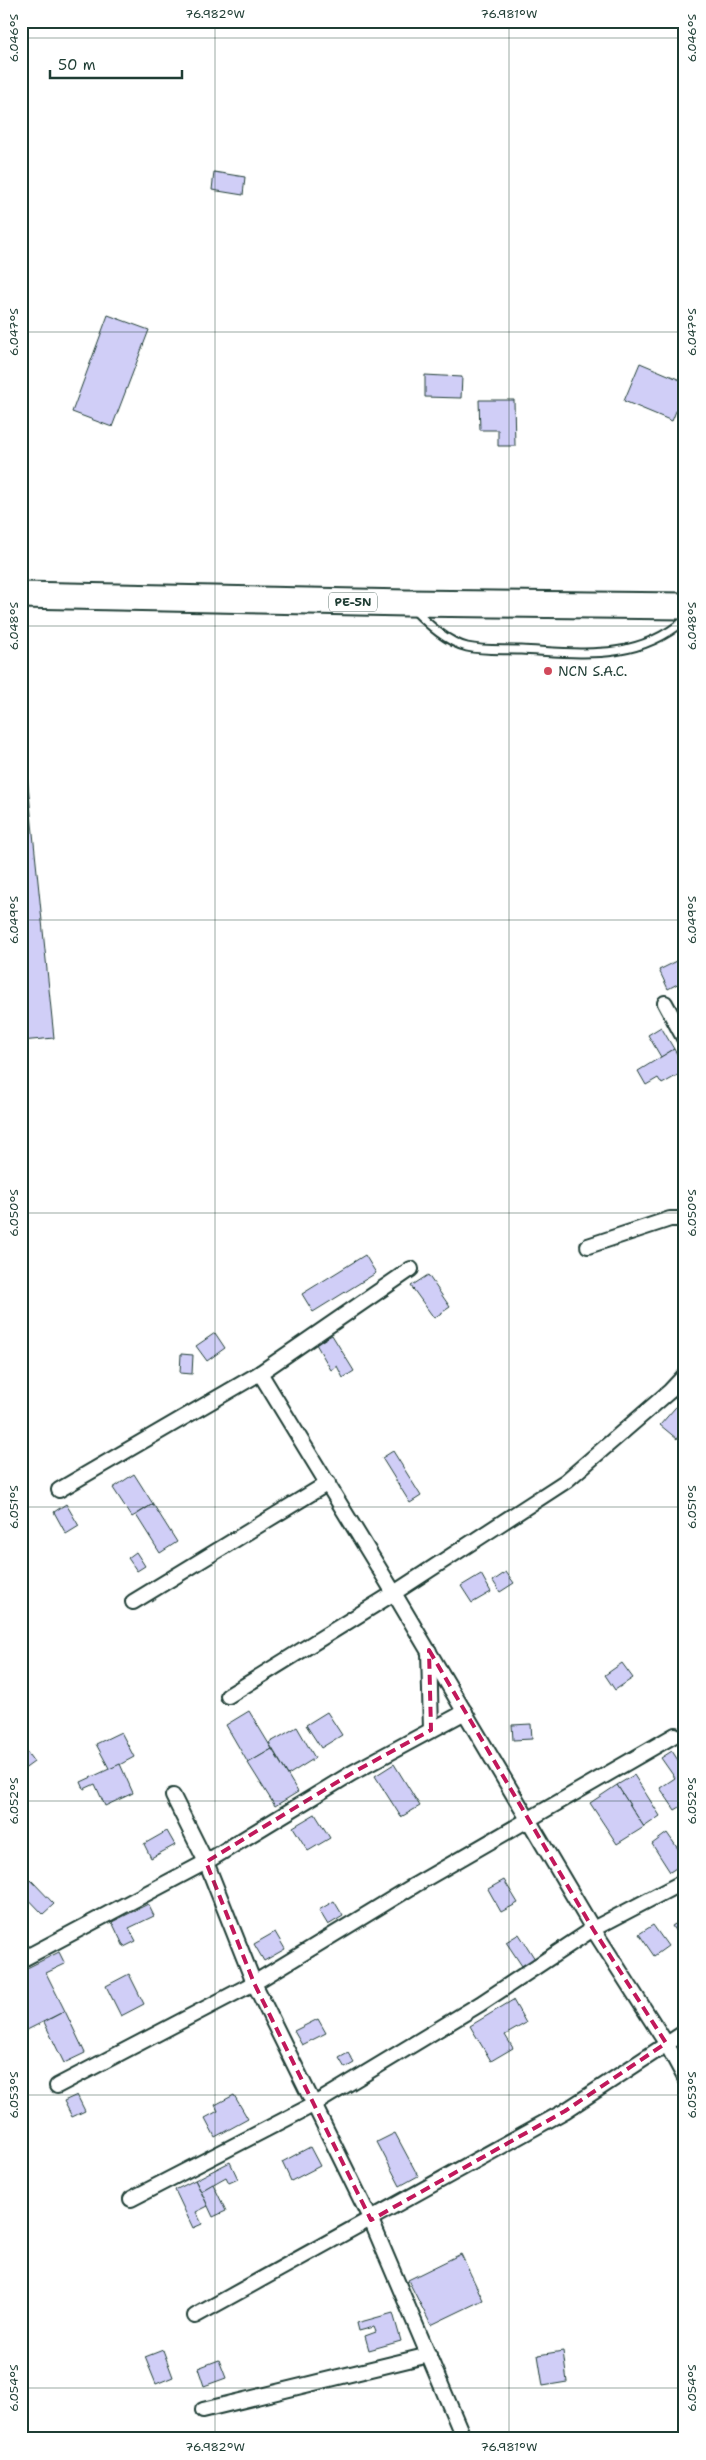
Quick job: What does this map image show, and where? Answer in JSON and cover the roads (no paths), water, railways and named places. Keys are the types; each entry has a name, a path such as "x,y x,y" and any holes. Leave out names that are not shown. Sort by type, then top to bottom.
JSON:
{"highway":[{"name":"PE-5N","path":"21,595 407,603 685,606"}],"street":[{"path":"665,1003 685,1040"},
{"path":"588,1246 670,1219 685,1221"},
{"path":"59,1490 260,1373 411,1269"},
{"path":"260,1373 429,1650 593,1929 666,2043 685,2078"},
{"path":"228,1696 394,1593 566,1481 670,1391 685,1375"},
{"path":"133,1602 328,1483"},
{"path":"429,1650 431,1730"},
{"path":"21,1960 206,1862 352,1773 466,1712"},
{"path":"57,2086 254,1983 529,1819 675,1735"},
{"path":"173,1796 206,1862 254,1983 371,2220 464,2439"},
{"path":"132,2199 313,2104 480,2004 593,1929 685,1880"},
{"path":"195,2316 566,2111 685,2032"},
{"path":"203,2410 429,2355"}],"lane":[{"path":"407,603 434,629 467,647 592,654 618,652 649,643 685,620"}],"place":[{"name":"NCN S.A.C.","path":"548,671"}]}
